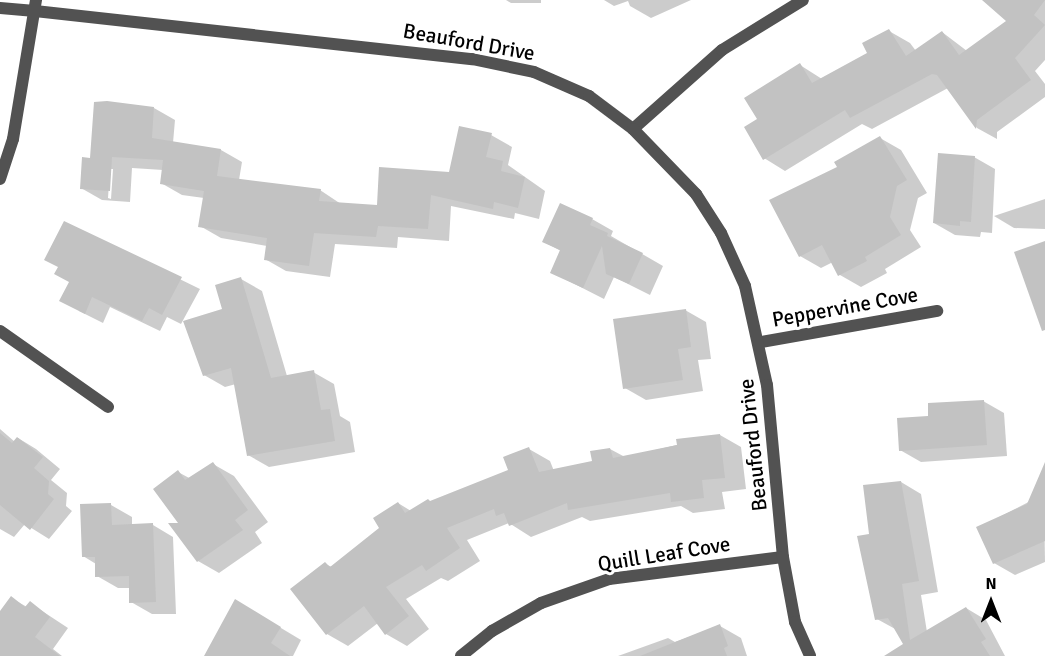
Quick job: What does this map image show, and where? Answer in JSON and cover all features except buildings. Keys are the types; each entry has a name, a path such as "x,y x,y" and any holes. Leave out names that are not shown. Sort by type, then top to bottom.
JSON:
{"street":[{"path":"633,129 722,50 803,0"},
{"path":"0,179 13,139 35,5"},
{"name":"Beauford Drive","path":"0,8 35,5 472,58 534,72 589,96 633,129 696,194 721,232 745,286 760,342 783,556 795,622 810,656"},
{"name":"Peppervine Cove","path":"760,342 937,311"},
{"path":"0,331 108,407"},
{"name":"Quill Leaf Cove","path":"461,656 492,631 541,603 609,579 783,556"}]}
